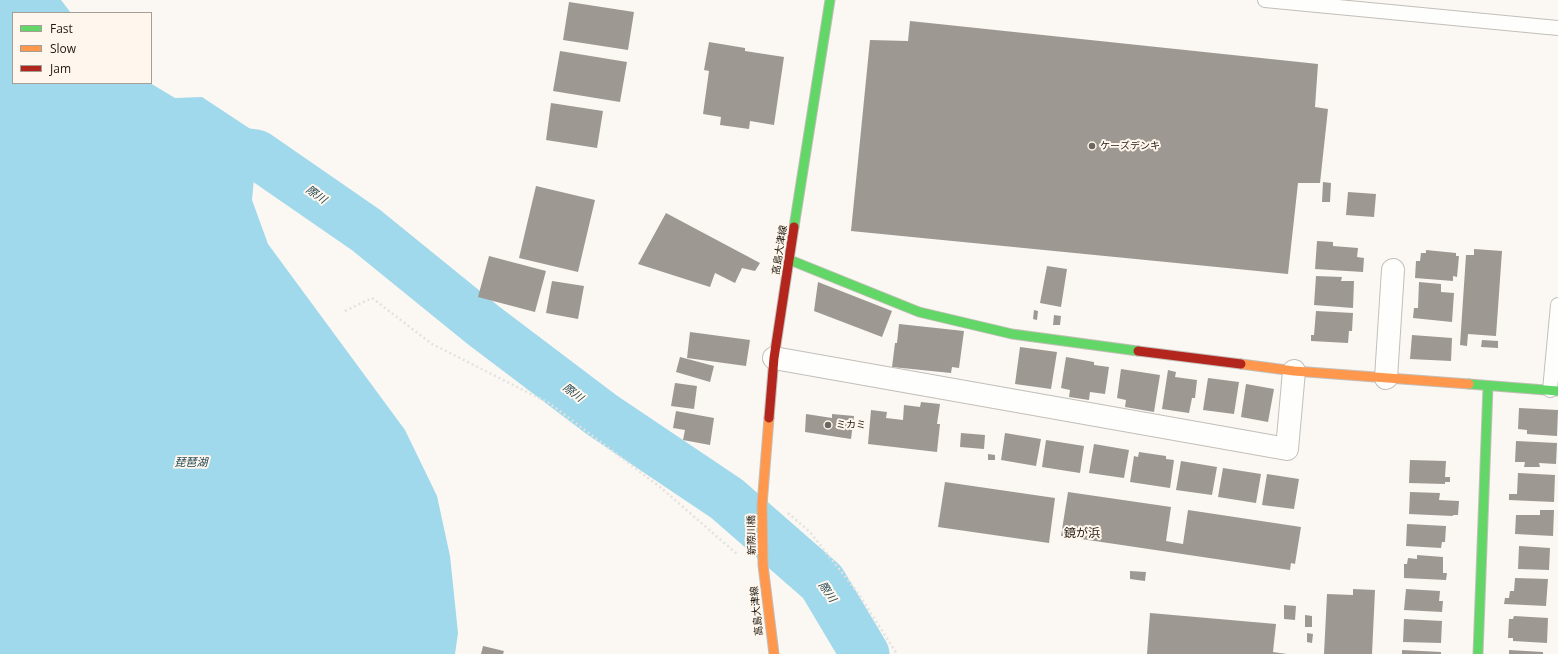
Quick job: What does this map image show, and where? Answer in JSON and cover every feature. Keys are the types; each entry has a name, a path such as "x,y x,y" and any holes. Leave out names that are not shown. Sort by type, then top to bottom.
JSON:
{"street":[{"name":"高島大津線","path":"762,505 774,358 830,0"},
{"path":"790,260 919,312 1012,334 1294,371 1554,391"},
{"path":"1386,378 1393,270"},
{"path":"774,358 1287,449 1294,371"},
{"path":"1478,654 1488,386"},
{"name":"新際川橋","path":"762,505 763,565"},
{"name":"高島大津線","path":"763,565 774,654"}],"lane":[{"path":"1265,0 1558,28"},
{"path":"1554,391 1558,306"}],"path":[{"path":"345,311 372,298 432,344 549,403 660,487 765,578"},
{"path":"764,493 810,532 858,593 897,654"}],"water":[{"name":"琵琶湖","path":"0,0 61,0 70,12 12,12 12,84 152,84 175,98 202,97 258,134 252,200 268,244 405,430 437,496 450,556 458,633 455,654 0,654"}],"building":[{"path":"569,2 634,12 628,50 563,40"},
{"name":"ケーズデンキ","path":"910,21 1318,64 1315,107 1328,109 1320,183 1298,183 1288,274 851,231 870,40 908,41"},
{"path":"709,42 745,48 745,51 784,57 774,125 750,121 749,129 720,125 721,117 703,114 709,71 704,70"},
{"path":"560,51 627,62 620,102 553,91"},
{"path":"551,103 603,111 597,148 546,140"},
{"path":"1323,182 1331,183 1330,202 1322,202"},
{"path":"536,186 595,200 578,272 519,258"},
{"path":"1348,192 1376,194 1374,217 1346,215"},
{"path":"666,213 760,263 755,271 742,268 735,283 715,273 710,287 638,264"},
{"path":"1317,241 1333,242 1333,246 1358,248 1357,257 1364,258 1363,272 1315,269"},
{"path":"1474,249 1502,251 1496,336 1468,334 1467,346 1460,345 1466,255 1474,255"},
{"path":"1426,250 1456,253 1456,256 1459,256 1457,277 1453,276 1453,281 1415,278 1416,261 1420,261 1421,253 1426,253"},
{"path":"489,256 546,271 535,312 478,297"},
{"path":"1047,266 1067,269 1061,307 1040,303"},
{"path":"1316,276 1342,277 1341,281 1354,281 1353,308 1314,305"},
{"path":"552,281 584,286 578,319 546,313"},
{"path":"818,282 892,311 882,337 814,311"},
{"path":"1419,282 1441,284 1441,292 1454,293 1452,322 1413,318 1414,308 1418,308"},
{"path":"1034,310 1038,311 1037,320 1033,319"},
{"path":"1316,311 1353,313 1352,331 1349,331 1348,343 1311,341 1311,335 1314,335"},
{"path":"1054,315 1061,316 1060,325 1053,325"},
{"path":"899,324 964,331 959,368 952,367 951,373 892,367"},
{"path":"690,332 750,340 746,366 687,358"},
{"path":"1412,335 1452,338 1451,361 1410,359"},
{"path":"1482,340 1498,341 1498,348 1481,347"},
{"path":"1020,347 1057,352 1051,389 1015,384"},
{"path":"680,357 714,366 710,382 676,372"},
{"path":"1066,357 1094,362 1094,365 1109,367 1105,394 1090,392 1089,400 1069,397 1070,390 1061,388"},
{"path":"1121,369 1160,375 1154,412 1125,407 1126,400 1117,398"},
{"path":"1168,370 1176,372 1175,377 1197,380 1195,398 1192,398 1189,413 1162,409"},
{"path":"1208,378 1239,382 1234,414 1203,410"},
{"path":"675,383 697,386 694,409 671,406"},
{"path":"1246,384 1274,389 1268,422 1241,417"},
{"path":"921,402 940,404 937,424 940,424 937,452 868,444 871,410 887,412 886,418 903,420 904,405 920,407"},
{"path":"1519,408 1558,410 1557,436 1527,434 1527,430 1518,429"},
{"path":"676,411 714,418 710,445 683,440 685,430 673,428"},
{"path":"806,414 832,418 832,414 854,416 851,439 805,432"},
{"path":"961,433 985,435 984,449 960,447"},
{"path":"1005,433 1041,439 1036,466 1001,460"},
{"path":"1046,440 1084,446 1080,473 1042,467"},
{"path":"1516,441 1557,443 1556,464 1539,463 1540,467 1524,467 1525,462 1515,462"},
{"path":"1094,444 1129,450 1124,478 1089,473"},
{"path":"1139,452 1166,456 1166,459 1174,460 1170,488 1130,482 1134,456 1138,457"},
{"path":"988,454 995,455 995,460 988,460"},
{"path":"1410,460 1446,461 1445,477 1450,477 1450,482 1445,482 1445,484 1409,483"},
{"path":"1181,461 1217,467 1212,495 1176,490"},
{"path":"1223,468 1261,474 1256,503 1218,497"},
{"path":"1518,473 1555,475 1554,502 1509,500 1509,494 1517,494"},
{"path":"1267,474 1299,479 1294,509 1262,505"},
{"path":"945,482 1055,498 1049,543 938,527"},
{"path":"1068,492 1171,507 1166,541 1183,544 1188,510 1301,527 1295,564 1291,563 1290,570 1061,536"},
{"path":"1410,492 1440,493 1439,500 1459,501 1458,515 1409,514"},
{"path":"1540,510 1554,510 1553,536 1515,534 1516,515 1540,515"},
{"path":"1407,524 1446,526 1445,542 1442,542 1441,548 1406,546"},
{"path":"1519,546 1550,548 1549,570 1518,569"},
{"path":"1417,555 1443,557 1443,573 1447,573 1446,580 1404,578 1404,564 1407,564 1408,558 1417,559"},
{"path":"1130,571 1146,572 1145,581 1130,579"},
{"path":"1515,578 1548,579 1546,606 1504,604 1505,598 1509,598 1510,591 1514,591"},
{"path":"1353,589 1375,590 1372,654 1324,654 1327,594 1353,595"},
{"path":"1406,589 1440,591 1439,601 1443,601 1442,612 1404,610"},
{"path":"1284,605 1296,606 1295,620 1284,619"},
{"path":"1150,613 1276,624 1273,652 1287,654 1147,654"},
{"path":"1305,615 1312,616 1312,627 1305,627"},
{"path":"1514,616 1548,618 1547,643 1513,641 1513,638 1508,638 1509,619 1513,619"},
{"path":"1404,619 1442,621 1441,643 1403,642"},
{"path":"1307,633 1313,634 1312,643 1307,642"},
{"path":"483,646 504,651 503,654 481,654"},
{"path":"1402,650 1441,652 1441,654 1402,654"},
{"path":"1509,650 1543,652 1543,654 1509,654"}],"waterway":[{"name":"際川","path":"188,145 256,154 366,230 483,325 602,415 727,499 822,582 865,654"}],"traffic: fast":[{"path":"794,227 830,0"},
{"path":"790,260 919,312 1012,334 1138,351"},
{"path":"1469,384 1558,391"},
{"path":"1478,654 1488,386"}],"traffic: slow":[{"path":"1241,364 1294,371 1469,384"},
{"path":"769,418 762,505 763,565 774,654"}],"traffic: jam":[{"path":"769,418 774,358 794,227"},
{"path":"1138,351 1241,364"}],"place":[{"name":"ケーズデンキ","path":"1092,146"},
{"name":"ミカミ","path":"828,425"}],"district":[{"name":"鏡が浜","path":"1082,534"}]}
